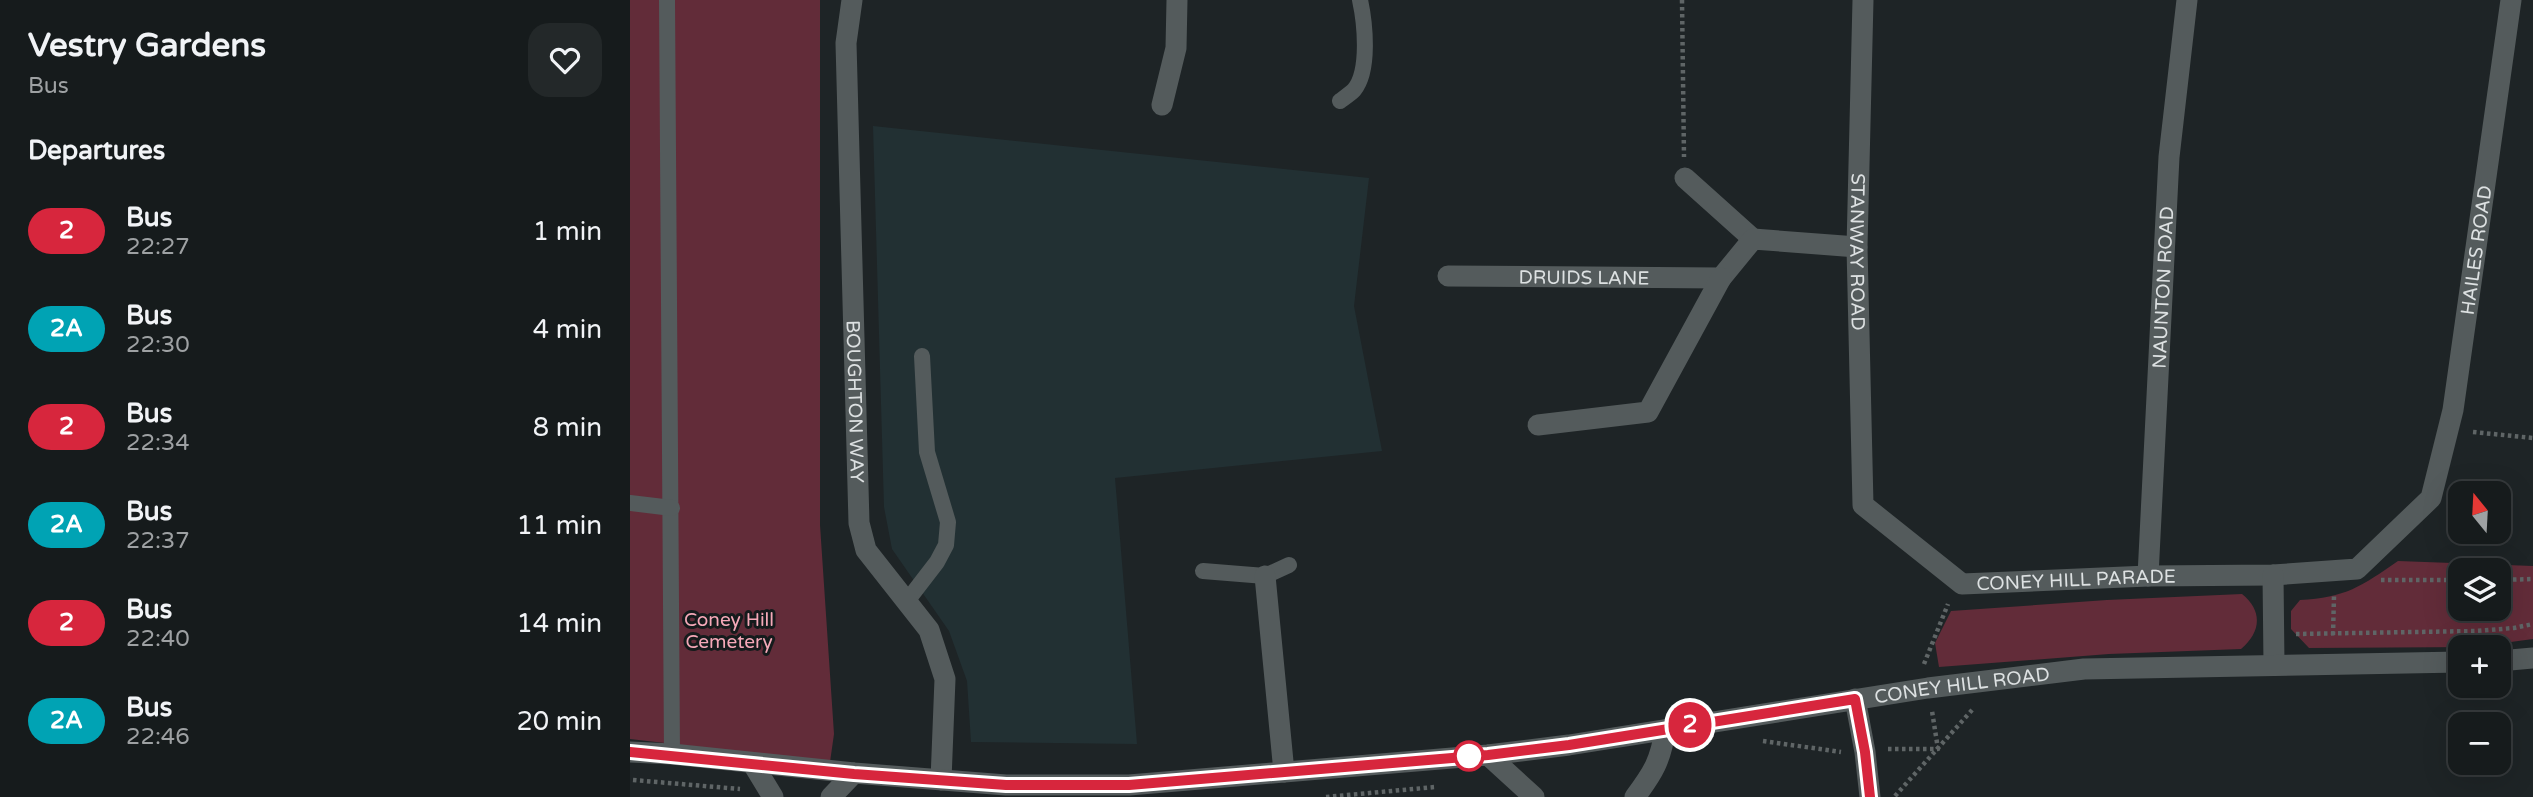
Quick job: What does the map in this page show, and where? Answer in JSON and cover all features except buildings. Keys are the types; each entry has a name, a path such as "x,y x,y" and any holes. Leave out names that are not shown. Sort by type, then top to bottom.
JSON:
{"street":[{"name":"BOUGHTON WAY","path":"852,0 846,43 859,523 866,550 929,630 945,679 941,780"},
{"path":"1162,105 1176,48 1177,0"},
{"name":"STANWAY ROAD","path":"1863,0 1857,247 1863,505"},
{"name":"NAUNTON ROAD","path":"2148,576 2169,157 2187,0"},
{"name":"HAILES ROAD","path":"2431,498 2455,396 2511,0"},
{"path":"1685,178 1753,239 1857,247"},
{"path":"1538,425 1648,412 1721,278 1753,239"},
{"name":"DRUIDS LANE","path":"1448,276 1721,278"},
{"name":"CONEY HILL PARADE","path":"1863,505 1962,584 2148,576 2273,575 2357,569 2431,498"},
{"path":"2273,575 2274,665"},
{"path":"1265,576 1284,772"},
{"path":"2511,660 2533,658"},
{"name":"CONEY HILL ROAD","path":"630,752 941,780 1029,791 1126,791 1284,772 1488,755 1855,699 2084,669 2448,662"},
{"path":"1855,699 1870,797"},
{"path":"1635,797 1655,770 1661,755 1665,730"},
{"path":"1488,755 1534,797"},
{"path":"752,764 771,795"},
{"path":"831,797 854,774"}],"lane":[{"path":"667,0 672,754"},
{"path":"1340,101 1354,90 1361,75 1365,46 1360,0"},
{"path":"907,601 937,562 946,545 948,522 927,452 922,356"},
{"path":"630,503 671,508"},
{"path":"1203,571 1265,576 1289,565"}],"path":[{"path":"1682,0 1685,178"},
{"path":"2448,430 2533,438"},
{"path":"2511,580 2533,579"},
{"path":"2370,580 2448,580"},
{"path":"2333,635 2333,597 2338,592"},
{"path":"2274,635 2474,631 2533,624"},
{"path":"1894,797 1998,679"},
{"path":"1742,716 1746,738 1846,753 1887,749 1938,749"},
{"path":"630,779 771,795"}],"shaded area":[{"path":"873,126 1369,178 1354,306 1382,451 1115,478 1137,744 971,742 967,681 949,631 892,549 884,507"}],"green space":[{"name":"Coney Hill Cemetery","path":"630,0 820,0 820,525 834,734 830,762 630,739"},
{"path":"2398,561 2448,563 2448,621 2511,621 2511,565 2533,566 2533,639 2511,642 2511,635 2448,635 2448,647 2309,648 2291,629 2291,611 2300,600 2329,597 2363,584"},
{"path":"2242,594 2254,607 2257,622 2253,636 2241,649 2109,654 1939,667 1935,643 1951,611"}],"bus line":[{"name":"2","path":"630,752 672,754 854,774 1006,785 1129,785 1488,755 1569,745 1855,699 1870,797"}]}
